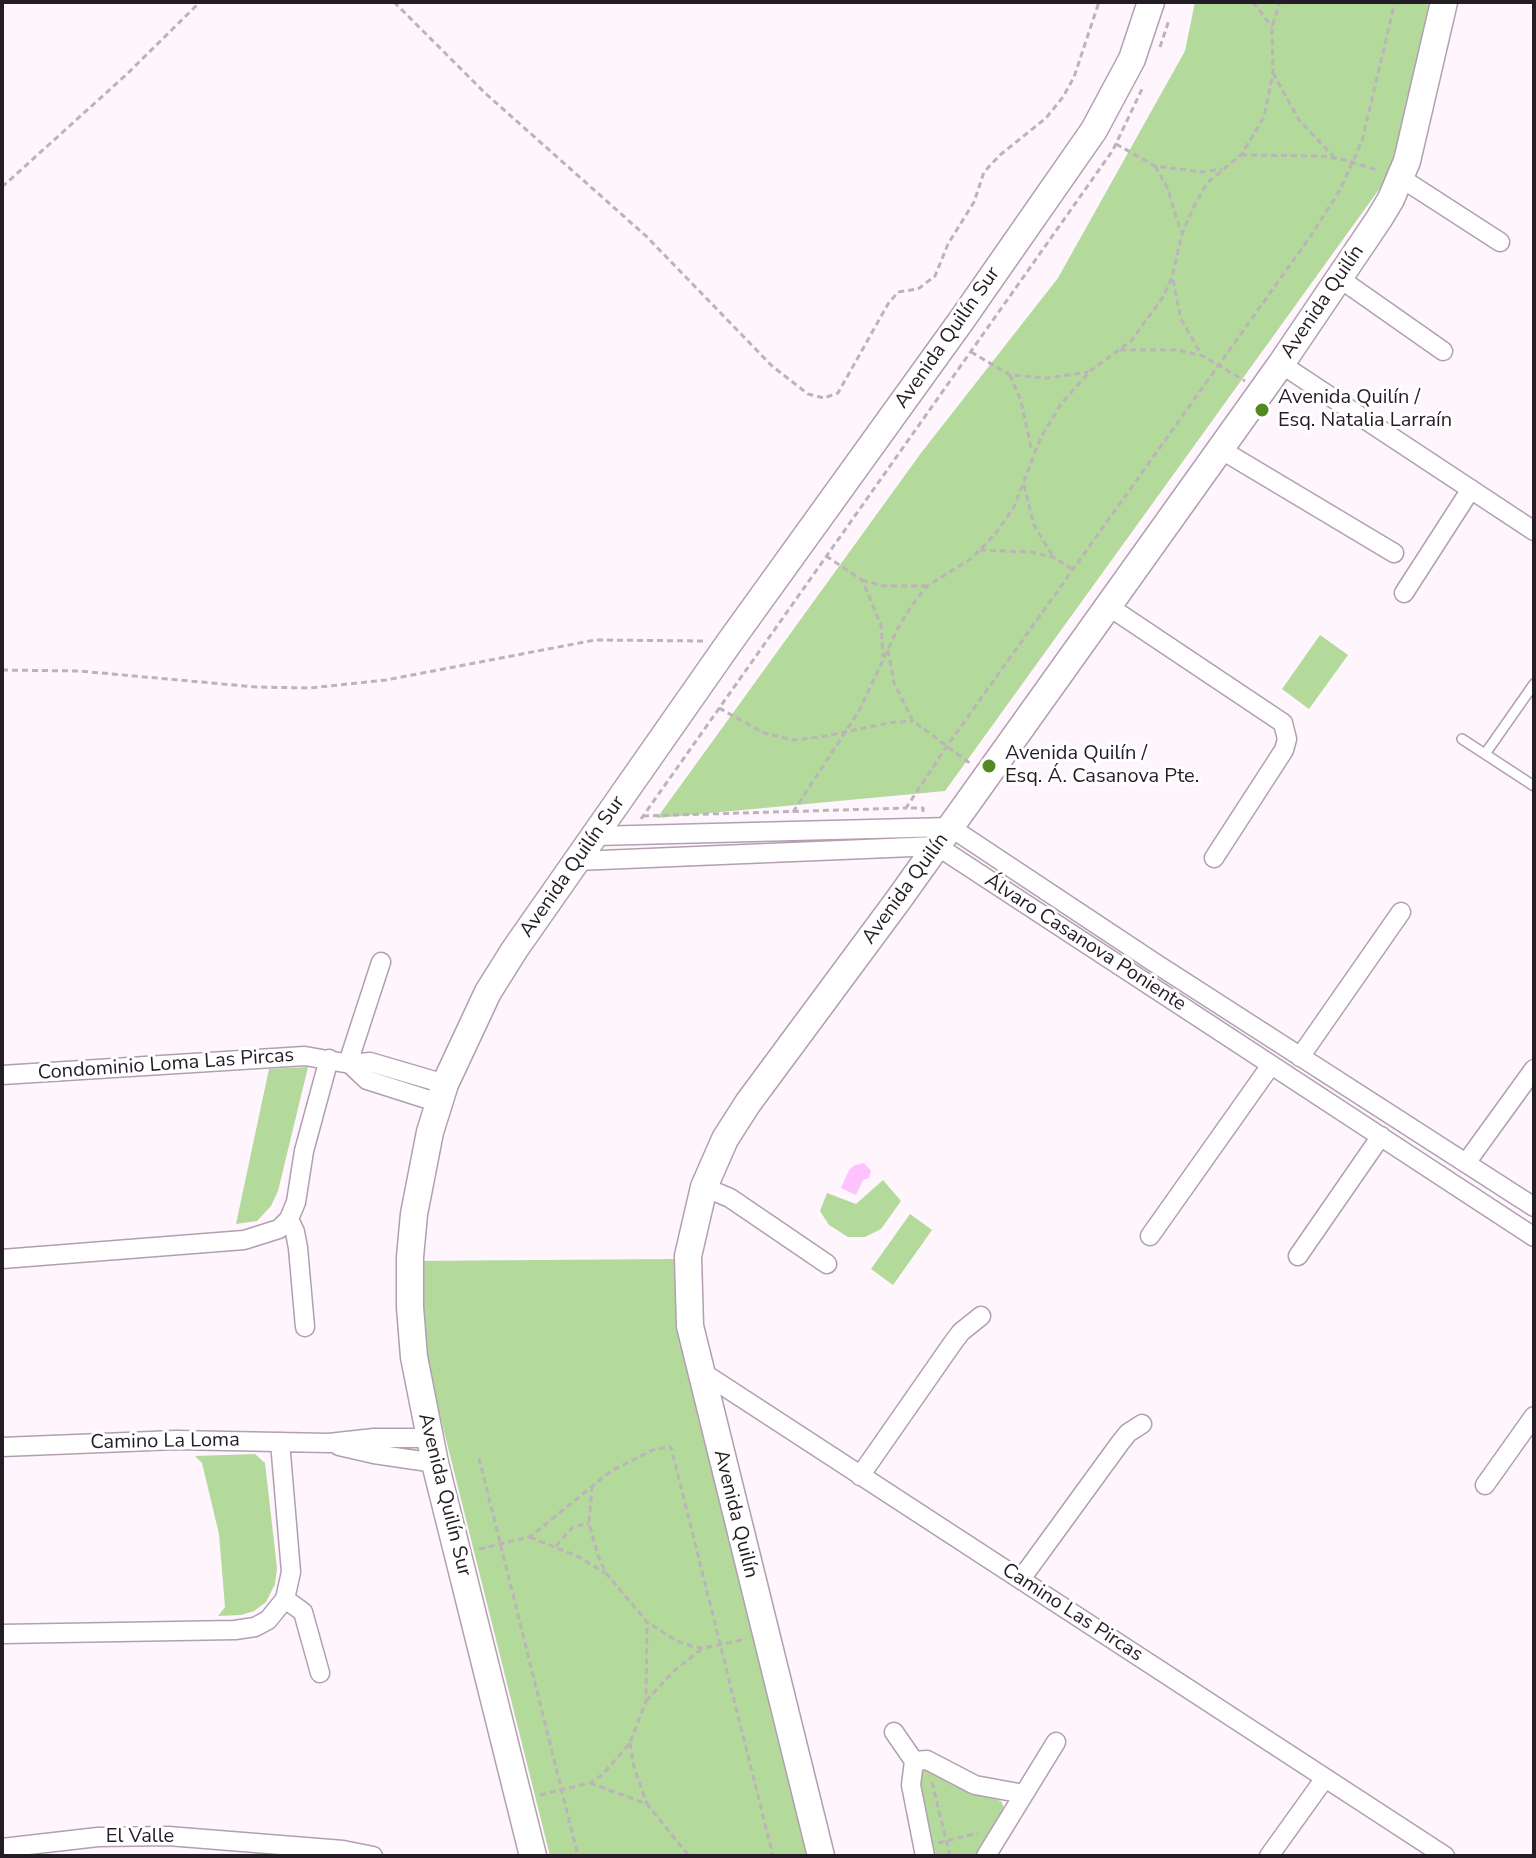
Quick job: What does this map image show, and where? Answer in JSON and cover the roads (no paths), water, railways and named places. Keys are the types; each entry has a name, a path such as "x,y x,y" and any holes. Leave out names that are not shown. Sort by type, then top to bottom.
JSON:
{"street":[{"name":"Avenida Quilín","path":"821,1856 690,1326 687,1276 692,1230 704,1187 725,1139 741,1113 937,833 987,775 1281,364 1379,219 1401,178 1416,129 1444,2"},
{"name":"Avenida Quilín Sur","path":"533,1856 432,1450 414,1357 410,1257 421,1172 442,1093 488,992 729,643 1094,130 1161,8"},
{"path":"1401,178 1500,242"},
{"path":"1339,278 1443,351"},
{"path":"1281,364 1534,531"},
{"path":"1220,449 1394,553"},
{"path":"1404,593 1471,489"},
{"path":"1108,606 1283,723 1287,739 1284,750 1214,858"},
{"path":"595,836 937,833"},
{"path":"577,861 937,833"},
{"name":"Álvaro Casanova Poniente","path":"937,833 1300,1057 1534,1207"},
{"name":"Álvaro Casanova Poniente","path":"937,833 1271,1065 1534,1237"},
{"path":"1300,1057 1401,912"},
{"path":"349,1064 381,962"},
{"name":"Condominio Loma Las Pircas","path":"2,1075 305,1056 349,1064 370,1062 442,1093"},
{"path":"2,1259 244,1240 279,1229 289,1219 296,1202 312,1118 329,1059"},
{"path":"1150,1236 1271,1065"},
{"path":"1466,1163 1534,1069"},
{"path":"1404,1152 1416,1131"},
{"path":"1298,1256 1381,1136"},
{"path":"704,1187 730,1198 827,1264"},
{"path":"289,1219 298,1248 305,1327"},
{"path":"860,1476 952,1344 981,1316"},
{"name":"Camino Las Pircas","path":"699,1370 1445,1856"},
{"path":"1485,1485 1534,1416"},
{"path":"1021,1579 1120,1443 1142,1424"},
{"name":"Camino La Loma","path":"2,1447 176,1440 329,1443 374,1438 432,1450"},
{"path":"2,1634 246,1629 268,1620 285,1599 291,1572 280,1442"},
{"path":"285,1599 300,1608 306,1618 320,1673"},
{"path":"894,1732 920,1761 975,1785 1024,1794"},
{"path":"986,1856 1056,1742"},
{"path":"920,1761 911,1785 924,1851"},
{"path":"1269,1856 1325,1778"},
{"name":"El Valle","path":"2,1848 98,1837 168,1836 343,1850 373,1856"}],"lane":[{"path":"1485,754 1534,684"},
{"path":"1462,739 1534,786"}],"place":[{"name":"Avenida Quilín / Esq. Natalia Larraín","path":"1262,410"},
{"name":"Avenida Quilín / Esq. Á. Casanova Pte.","path":"989,766"}]}
